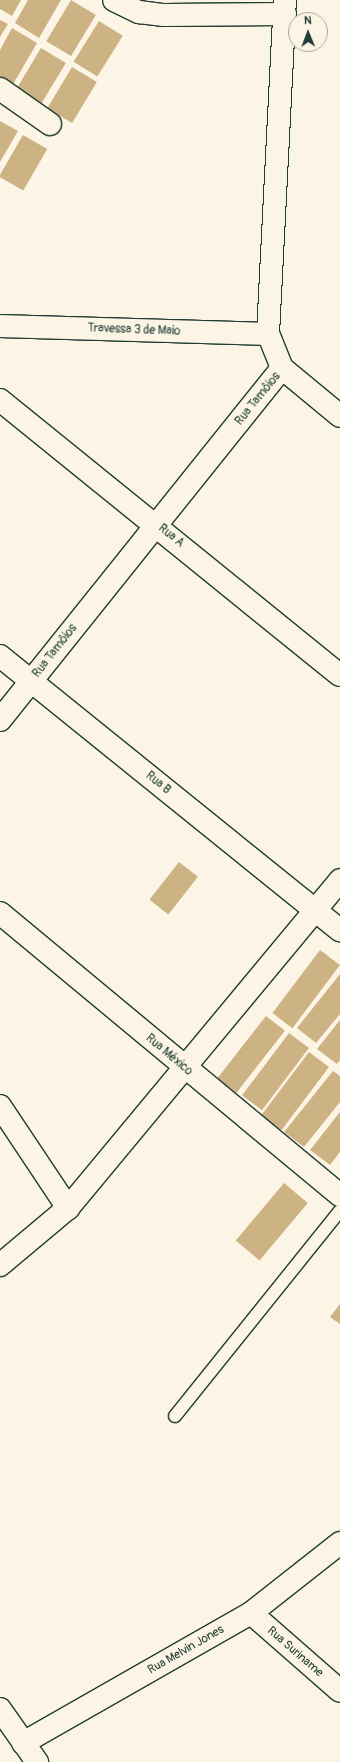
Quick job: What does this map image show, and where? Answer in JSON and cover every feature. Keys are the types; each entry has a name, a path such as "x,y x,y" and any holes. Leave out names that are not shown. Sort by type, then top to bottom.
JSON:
{"street":[{"path":"114,0 139,12 164,15 285,7"},
{"name":"Rua Tamôios","path":"0,720 282,368 268,334 285,7"},
{"path":"0,89 50,124"},
{"name":"Travessa 3 de Maio","path":"0,326 268,334"},
{"path":"282,368 340,416"},
{"name":"Rua A","path":"0,400 156,524 340,674"},
{"name":"Rua B","path":"0,656 340,930"},
{"path":"0,1265 68,1208 183,1067 340,880"},
{"name":"Rua México","path":"0,913 183,1067 340,1194"},
{"path":"0,1106 68,1208"},
{"name":"Rua Melvin Jones","path":"23,1743 251,1613 340,1543"},
{"name":"Rua Suriname","path":"251,1613 340,1691"},
{"path":"0,1710 38,1762"}],"lane":[{"path":"175,1416 340,1211"}],"building":[{"path":"0,0 21,0 12,16 0,9"},
{"path":"28,0 61,0 39,38 15,23"},
{"path":"71,0 96,15 71,56 46,41"},
{"path":"0,20 8,24 0,37"},
{"path":"99,21 123,36 97,77 74,62"},
{"path":"12,28 37,43 12,86 0,78 0,50"},
{"path":"41,48 66,63 41,104 16,89"},
{"path":"72,67 97,82 72,123 47,108"},
{"path":"0,121 18,131 0,162"},
{"path":"23,135 47,149 23,191 0,177"},
{"path":"179,862 198,877 168,915 149,900"},
{"path":"320,950 340,965 292,1028 272,1013"},
{"path":"340,974 340,1014 316,1043 297,1028"},
{"path":"266,1016 285,1031 236,1093 217,1078"},
{"path":"340,1020 340,1060 337,1064 317,1049"},
{"path":"289,1033 309,1048 262,1110 242,1095"},
{"path":"309,1052 329,1067 281,1130 261,1115"},
{"path":"333,1071 340,1076 340,1102 304,1147 284,1132"},
{"path":"340,1112 340,1152 330,1165 310,1150"},
{"path":"284,1183 308,1203 260,1260 236,1240"},
{"path":"340,1304 340,1324 330,1317"}]}
